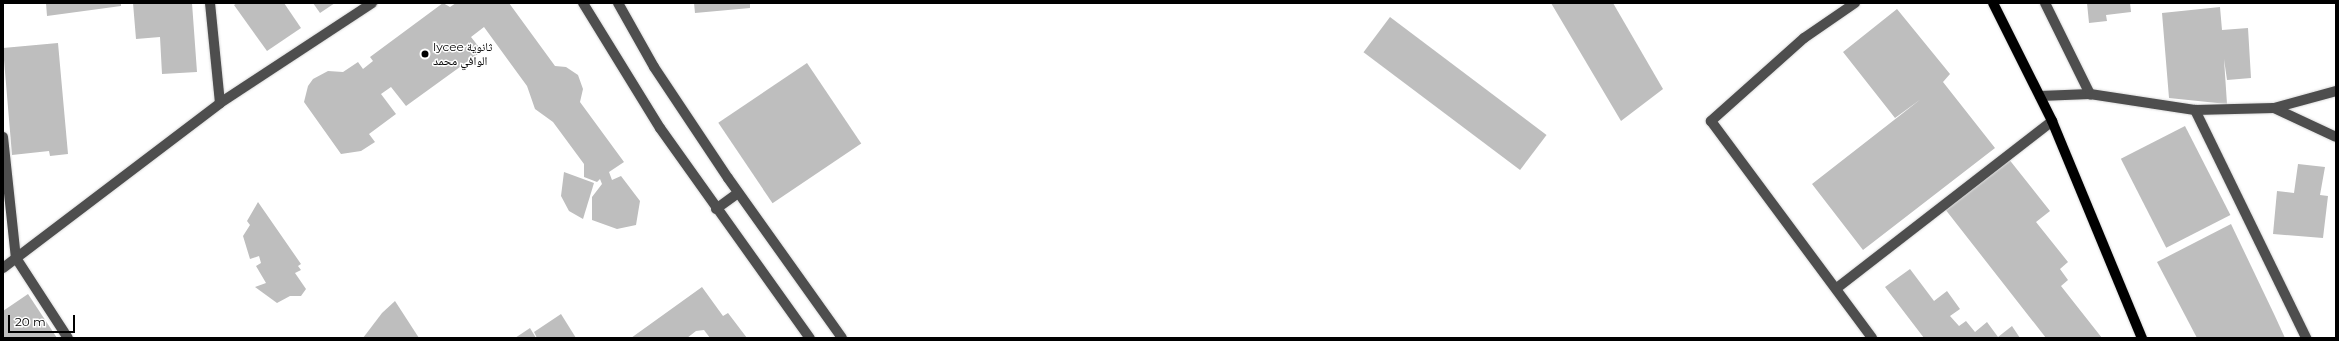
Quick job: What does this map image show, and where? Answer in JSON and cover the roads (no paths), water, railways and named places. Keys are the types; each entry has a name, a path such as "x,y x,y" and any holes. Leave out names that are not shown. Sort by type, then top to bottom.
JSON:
{"main road":[{"path":"1993,3 2052,120 2142,338"}],"street":[{"path":"210,3 220,103"},
{"path":"3,268 220,103 372,3"},
{"path":"583,3 656,121 716,209 810,338"},
{"path":"618,3 654,67 738,193 842,338"},
{"path":"1854,3 1804,38 1711,120 1837,288 1872,338"},
{"path":"2045,3 2090,94"},
{"path":"2040,96 2090,94 2196,110 2274,108 2336,91"},
{"path":"2274,108 2336,137"},
{"path":"2196,110 2306,338"},
{"path":"1837,288 2052,120"},
{"path":"3,137 16,258 68,338"},
{"path":"716,209 738,193"}],"place":[{"name":"lycee ثانوية الوافي محمد","path":"425,54"}]}
